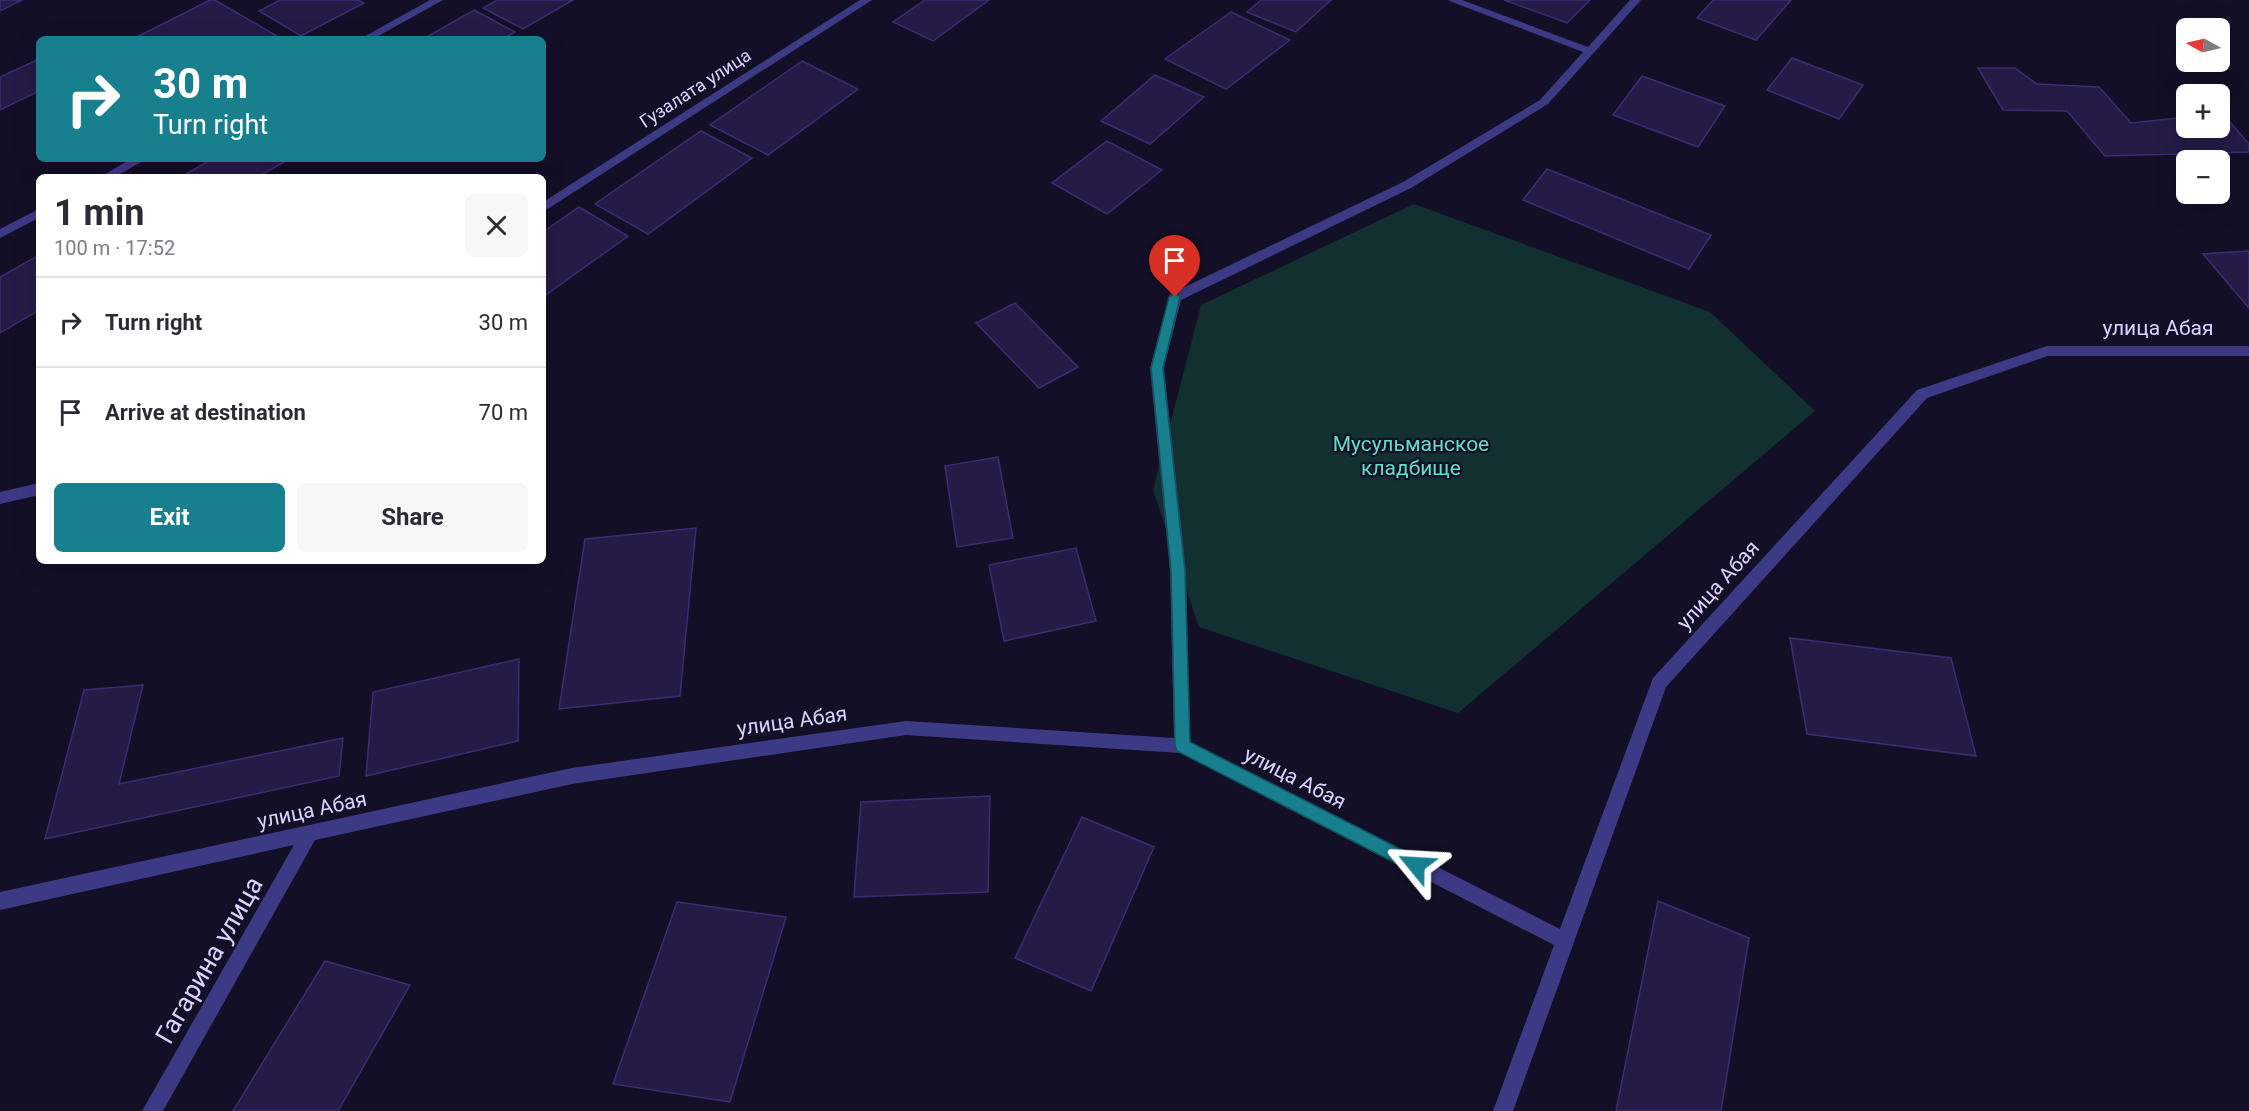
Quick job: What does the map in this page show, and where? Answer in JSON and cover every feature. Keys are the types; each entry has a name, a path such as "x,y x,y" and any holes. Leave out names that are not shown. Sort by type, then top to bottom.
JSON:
{"street":[{"path":"371,36 438,0"},
{"name":"Гузалата улица","path":"546,206 867,0"},
{"path":"1452,0 1589,51"},
{"path":"1182,746 1178,571 1157,368 1175,297 1407,185 1544,102 1636,0"},
{"path":"112,174 134,162"},
{"path":"0,234 36,215"},
{"name":"улица Абая","path":"0,901 572,776 906,728 1182,746 1565,941 1659,683 1922,394 2047,351 2249,351"},
{"path":"0,498 36,490"},
{"name":"Гагарина улица","path":"152,1111 310,833"},
{"path":"1503,1111 1565,941"}],"green space":[{"name":"Мусульманское кладбище","path":"1414,204 1710,312 1815,411 1458,713 1199,627 1153,490 1201,305"}],"building":[{"path":"0,0 22,0 0,11"},
{"path":"210,0 215,0 277,36 139,36"},
{"path":"280,0 358,0 364,3 301,36 259,11"},
{"path":"497,0 573,0 523,29 483,8"},
{"path":"925,0 989,0 933,41 893,22"},
{"path":"1261,0 1331,0 1296,32 1247,12"},
{"path":"1504,0 1590,0 1567,23"},
{"path":"1713,0 1791,0 1756,40 1697,18"},
{"path":"474,10 515,32 508,36 428,36"},
{"path":"1231,12 1290,40 1226,89 1165,59"},
{"path":"1792,58 1863,85 1839,119 1767,90"},
{"path":"36,60 36,92 0,110 0,77"},
{"path":"802,61 858,89 768,155 710,125"},
{"path":"1978,68 2015,68 2037,84 2099,87 2131,123 2176,118 2176,138 2230,138 2230,122 2249,144 2249,152 2176,150 2176,154 2105,156 2067,111 2003,110"},
{"path":"1155,75 1204,97 1150,144 1101,121"},
{"path":"1642,76 1725,106 1698,147 1613,115"},
{"path":"701,131 752,158 648,234 595,204"},
{"path":"1107,141 1162,170 1107,214 1052,183"},
{"path":"207,162 284,162 263,174 186,174"},
{"path":"1547,169 1711,235 1689,269 1523,200"},
{"path":"579,207 628,236 546,295 546,230"},
{"path":"2249,251 2249,308 2203,254"},
{"path":"36,257 36,312 0,333 0,277"},
{"path":"1015,303 1078,367 1039,388 976,323"},
{"path":"998,457 1013,538 957,547 945,466"},
{"path":"696,528 680,696 559,709 585,539"},
{"path":"1076,548 1096,621 1004,641 989,565"},
{"path":"1790,638 1951,658 1976,756 1807,734"},
{"path":"519,659 518,741 366,776 373,692"},
{"path":"143,685 119,784 343,738 339,776 45,839 84,690"},
{"path":"990,796 988,892 854,897 861,802"},
{"path":"1082,817 1154,847 1091,991 1015,958"},
{"path":"1658,901 1749,938 1721,1111 1616,1111"},
{"path":"677,902 786,917 730,1102 613,1084"},
{"path":"325,961 410,985 338,1111 233,1111"}],"route":[{"path":"1175,297 1157,368 1178,571 1182,746 1416,865"}]}
